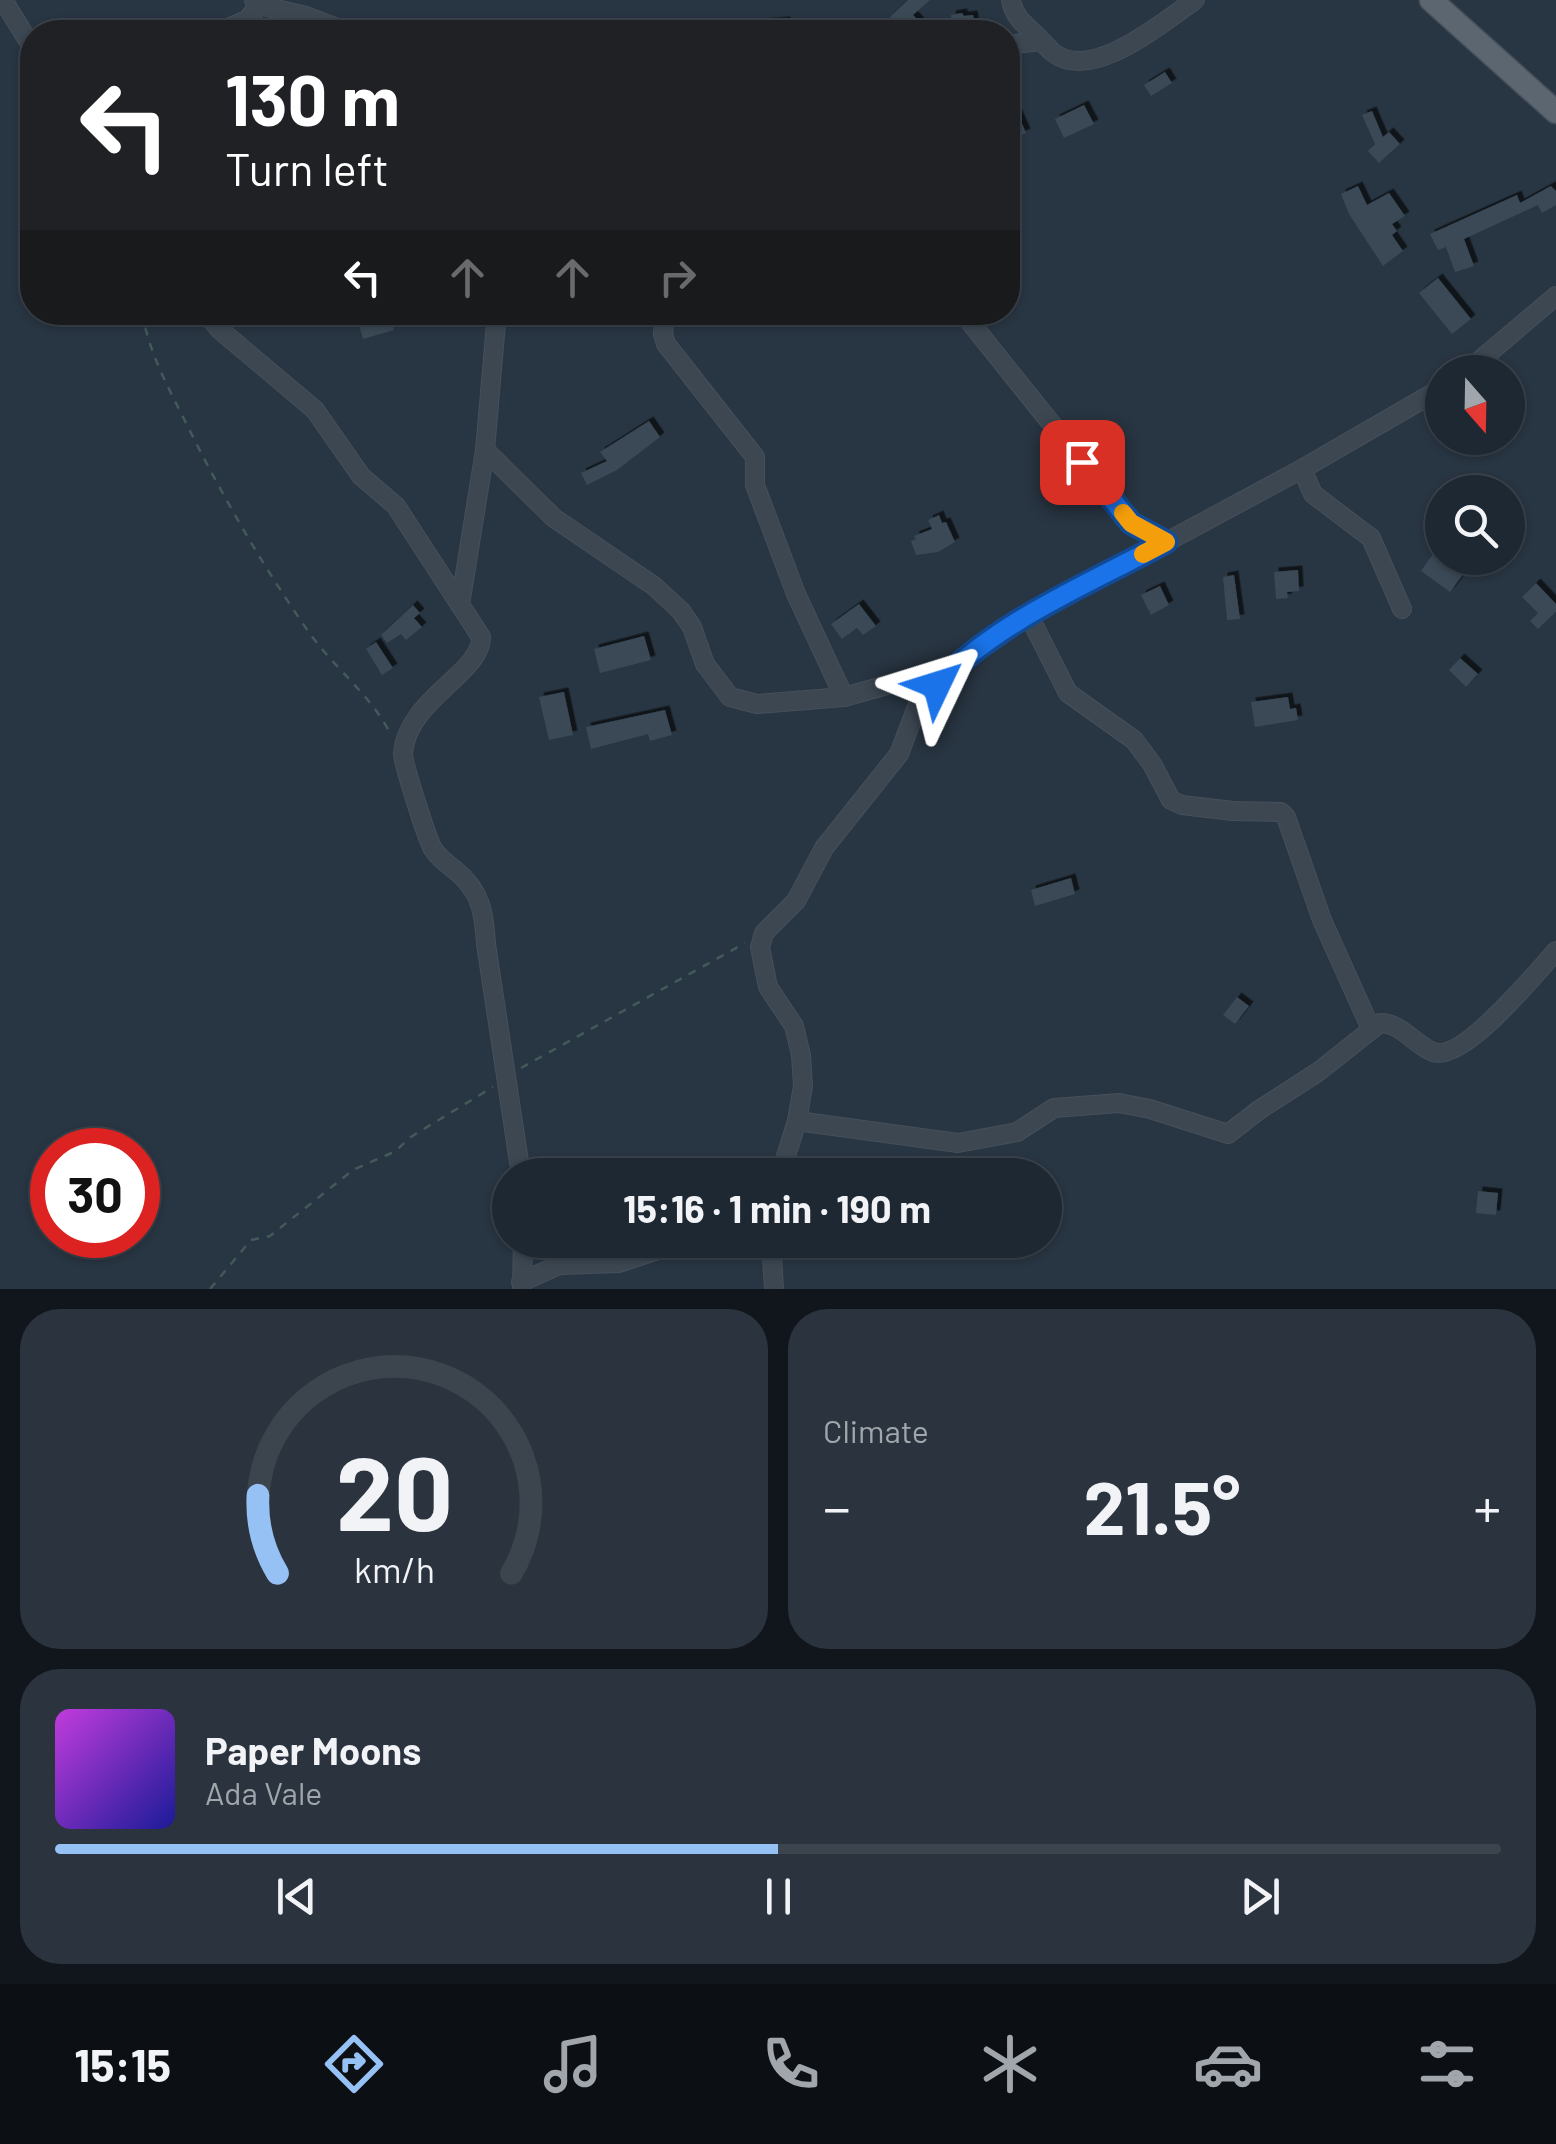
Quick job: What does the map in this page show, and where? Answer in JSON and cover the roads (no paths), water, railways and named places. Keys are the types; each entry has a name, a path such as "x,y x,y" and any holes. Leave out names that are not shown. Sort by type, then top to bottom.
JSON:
{"main road":[{"path":"1431,0 1556,112"}],"street":[{"path":"3,0 20,28"},
{"path":"1011,0 1019,18 1041,41 1056,55 1074,61 1092,60 1130,44 1195,0"},
{"path":"256,2 300,20"},
{"path":"1020,44 1041,41"},
{"path":"1486,355 1556,296"},
{"path":"216,325 315,410 361,476 396,506 480,637 481,648 422,708 410,729 403,756 432,848 477,893 484,910 518,1158"},
{"path":"460,605 485,450 496,325"},
{"path":"664,325 666,344 754,457 755,485 796,594 844,697"},
{"path":"972,325 1131,523 1166,542"},
{"path":"785,1158 803,1086 802,1055 794,1026 768,987 760,947 764,933 796,901 824,848 899,754 918,704 955,666 1029,616 1425,398"},
{"path":"485,450 554,518 654,586 681,611 692,627 706,664 730,697 757,704 844,697 955,666"},
{"path":"1302,469 1313,494 1371,538 1402,609"},
{"path":"1029,616 1068,693 1134,740 1171,800 1216,809 1281,812 1286,817 1322,920 1371,1028"},
{"path":"797,1121 958,1143 1017,1132 1054,1108 1119,1103 1228,1134 1318,1072 1380,1023 1391,1023 1432,1051 1444,1054 1455,1050 1501,1011 1556,952"},
{"path":"522,1258 522,1286 560,1265 619,1263 634,1258"},
{"path":"773,1258 774,1289"}]}
